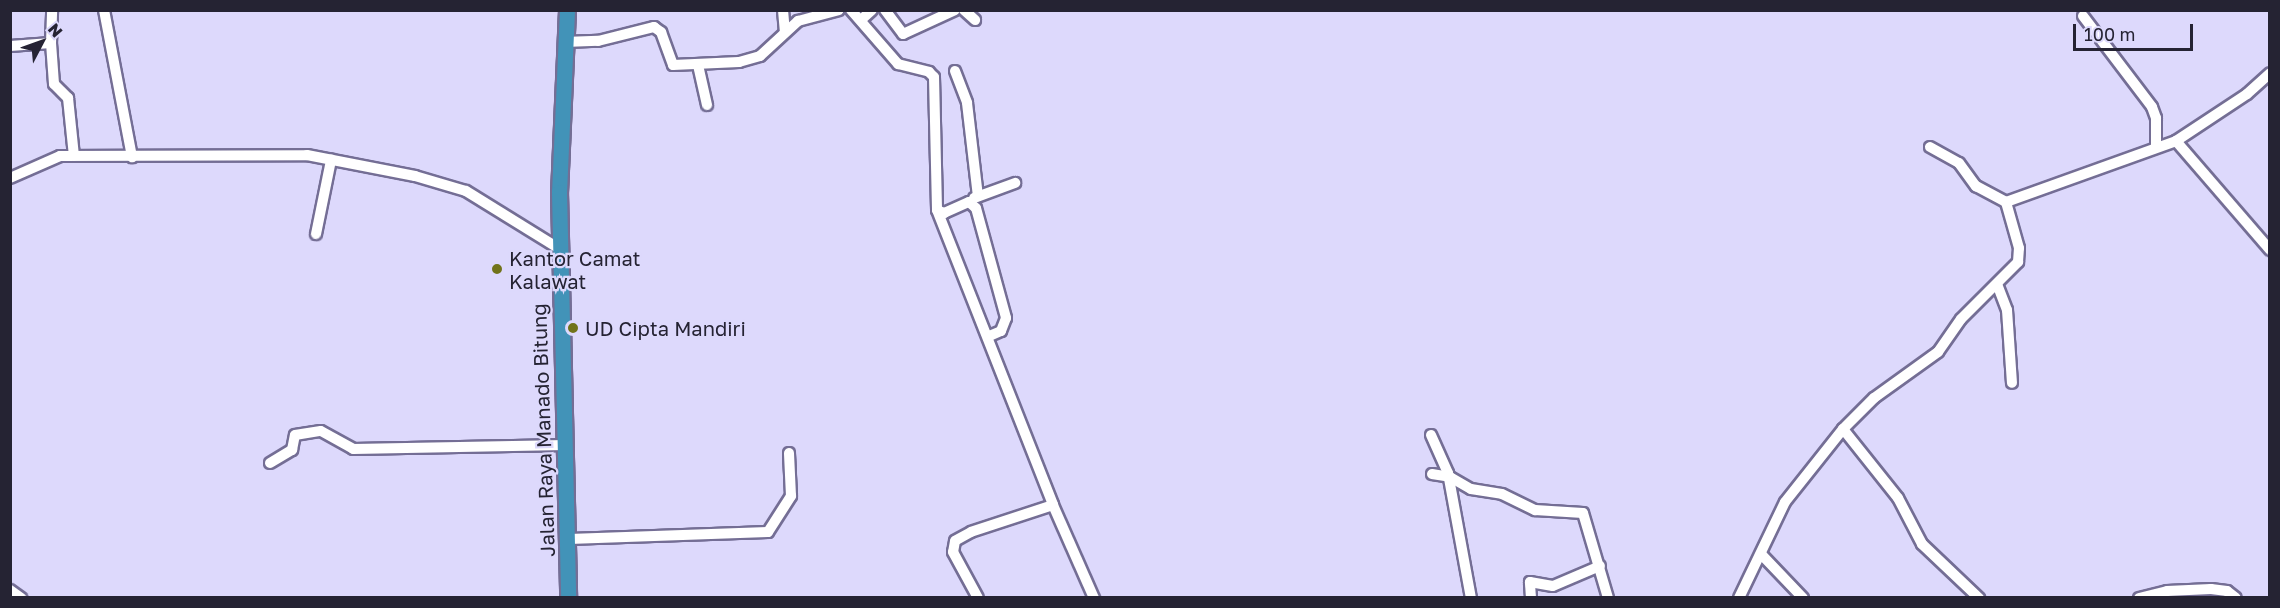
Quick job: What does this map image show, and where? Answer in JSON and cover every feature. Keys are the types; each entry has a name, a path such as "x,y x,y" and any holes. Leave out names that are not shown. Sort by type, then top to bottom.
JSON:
{"highway":[{"name":"Jalan Raya Manado Bitung","path":"567,10 564,42 560,249 569,539 568,597"}],"street":[{"path":"52,10 51,43 54,84 68,98 74,156"},
{"path":"104,10 132,157"},
{"path":"783,10 785,32"},
{"path":"564,42 598,41 654,27 661,32 671,64 698,65 753,60 798,21 839,10"},
{"path":"851,10 862,19 898,64 928,72 934,77 937,210 989,336 1053,505 1094,597"},
{"path":"862,19 872,10"},
{"path":"885,10 903,34 955,10"},
{"path":"964,10 975,20"},
{"path":"2083,16 2152,107 2156,118 2156,146"},
{"path":"10,46 51,43"},
{"path":"698,65 707,105"},
{"path":"955,71 967,103 978,196"},
{"path":"2006,202 2156,146 2176,141 2247,94 2270,74"},
{"path":"2176,141 2270,250"},
{"path":"1743,595 1785,502 1843,429 1874,398 1938,352 1961,318 2018,262 2019,248 2006,202 1976,186 1959,163 1930,147"},
{"path":"10,178 46,160 74,156 280,154 331,160 466,191 560,249"},
{"path":"316,234 331,160"},
{"path":"937,210 944,213 978,196 1014,183"},
{"path":"966,203 976,208 1006,318 1001,331 989,336"},
{"path":"1997,284 2007,310 2012,383"},
{"path":"1843,429 1898,498 1922,544 1979,597"},
{"path":"270,463 292,450 295,435 321,431 339,444 353,448 566,445"},
{"path":"1431,435 1449,476 1471,597"},
{"path":"569,539 768,532 791,496 789,453"},
{"path":"1432,474 1449,476 1468,488 1502,494 1535,510 1582,513 1608,597"},
{"path":"978,597 953,552 955,542 971,532 1053,505"},
{"path":"1761,554 1803,597"},
{"path":"1531,597 1530,582 1553,586 1600,566"},
{"path":"2139,597 2167,591 2211,589 2224,590 2236,597"},
{"path":"10,590 21,597"}],"place":[{"name":"Kantor Camat Kalawat","path":"497,269"},
{"name":"UD Cipta Mandiri","path":"573,328"}]}
